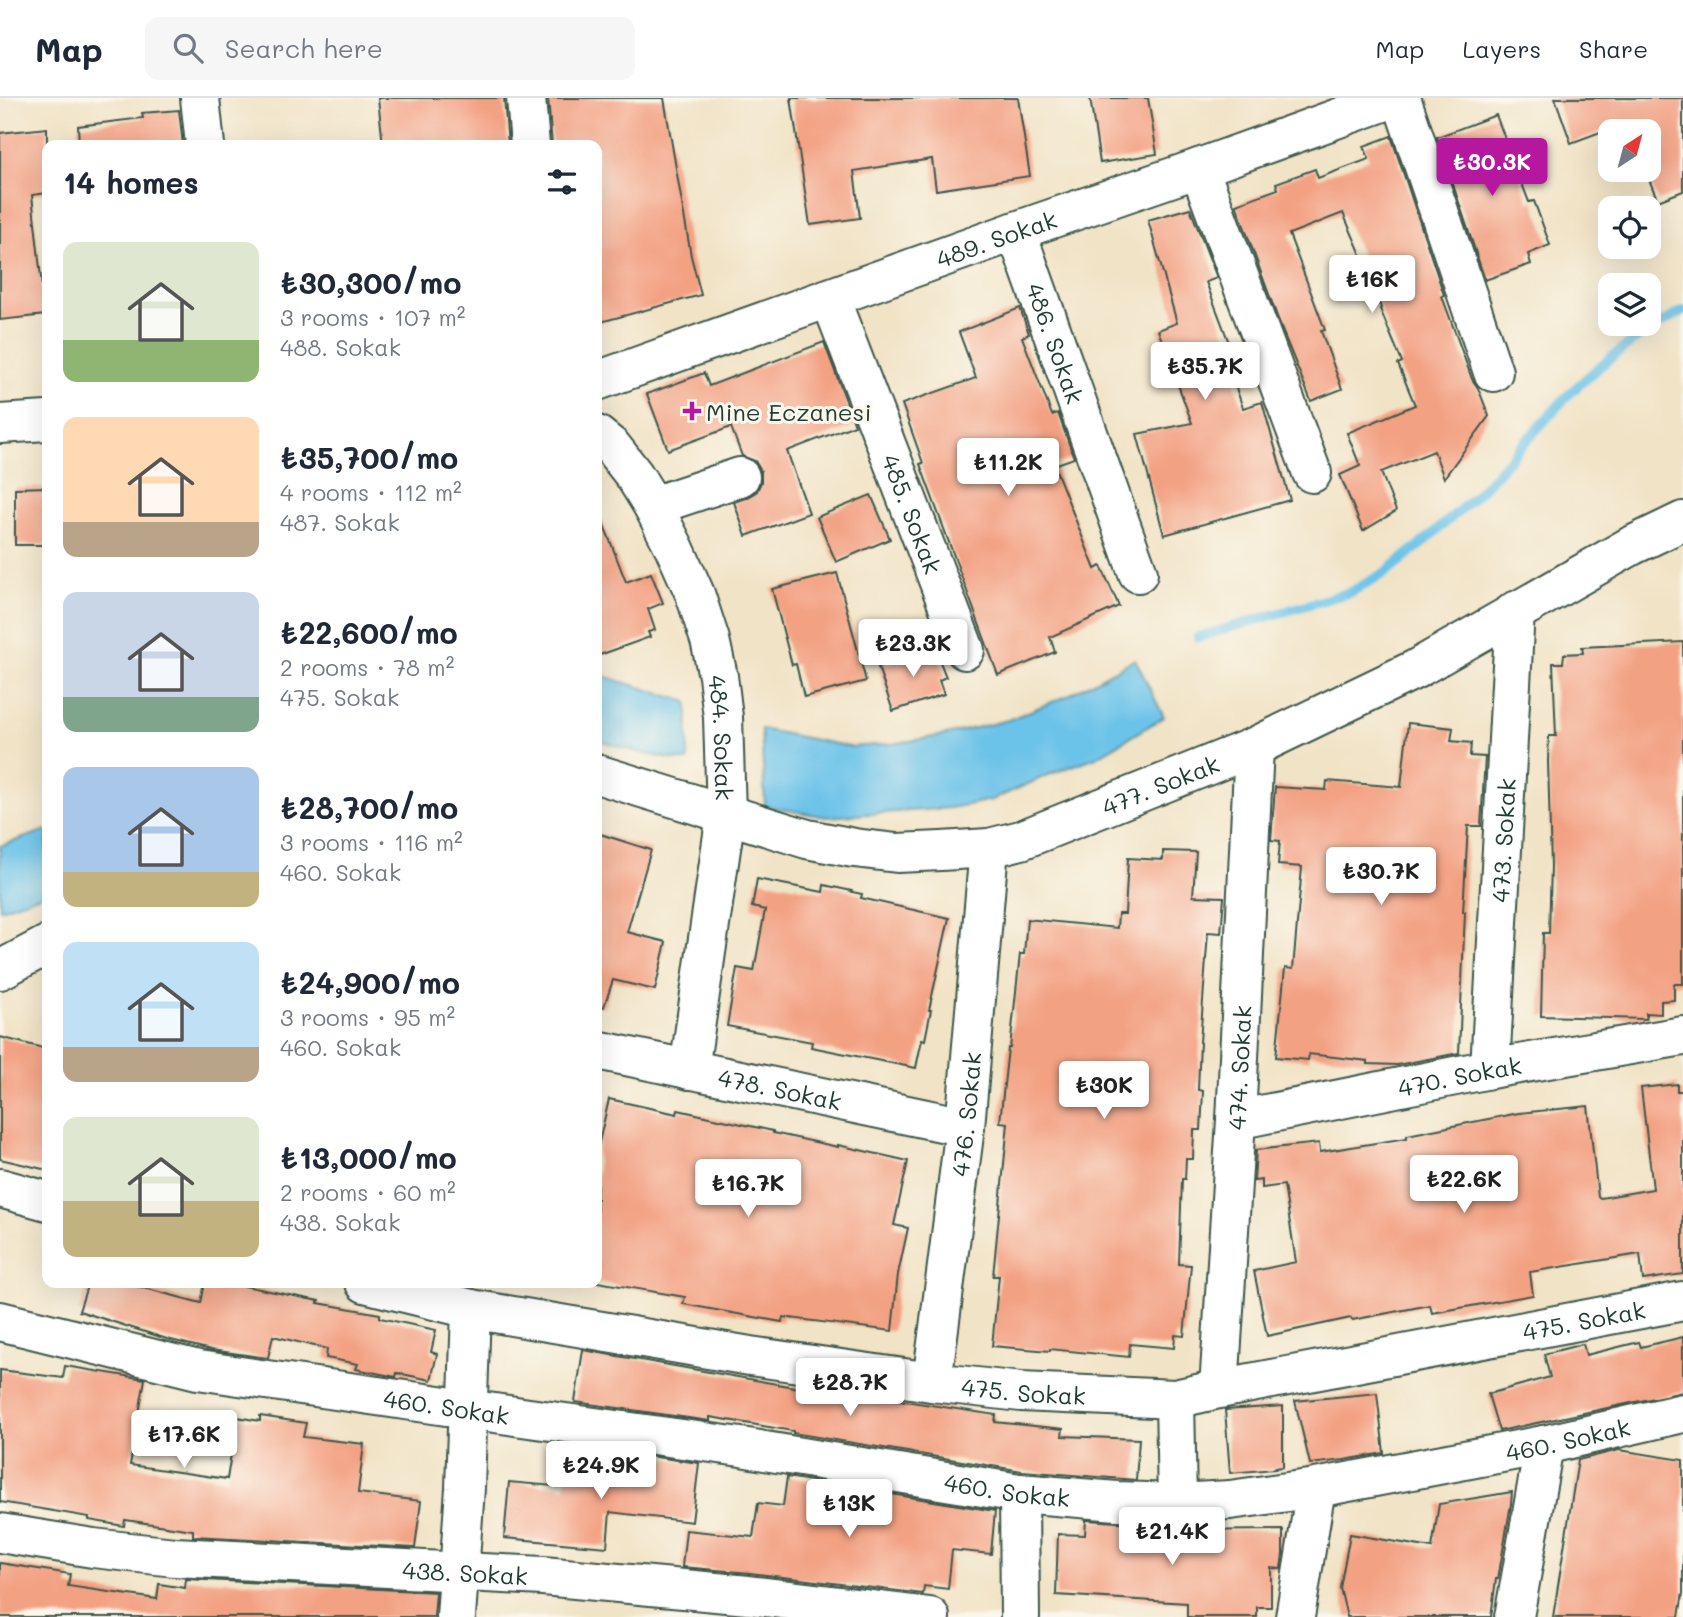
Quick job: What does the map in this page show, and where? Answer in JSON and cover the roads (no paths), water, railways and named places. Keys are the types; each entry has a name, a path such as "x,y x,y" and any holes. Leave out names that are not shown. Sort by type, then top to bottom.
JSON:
{"street":[{"path":"200,98 204,140"},
{"path":"526,98 530,140"},
{"name":"489. Sokak","path":"602,379 1394,98"},
{"path":"1401,98 1493,372"},
{"path":"1199,168 1312,473"},
{"name":"486. Sokak","path":"1016,231 1138,573"},
{"name":"485. Sokak","path":"830,298 965,650"},
{"path":"0,424 42,421"},
{"name":"484. Sokak","path":"602,439 612,447 634,475 674,547 695,594 718,676 723,718 726,814 689,1070"},
{"path":"653,506 740,477"},
{"name":"477. Sokak","path":"602,776 807,839 854,848 897,853 989,848 1021,840 1254,747 1416,668 1631,546 1683,521"},
{"name":"473. Sokak","path":"1490,1069 1515,611"},
{"name":"474. Sokak","path":"1219,1389 1236,1119 1254,747"},
{"name":"476. Sokak","path":"932,1382 965,1127 989,848"},
{"path":"0,970 42,949"},
{"name":"470. Sokak","path":"1236,1119 1490,1069 1683,1036"},
{"name":"478. Sokak","path":"602,1050 965,1127"},
{"path":"0,1188 42,1200"},
{"name":"475. Sokak","path":"385,1288 471,1309 750,1356 932,1382 1021,1392 1175,1399 1683,1301"},
{"path":"456,1617 465,1488 471,1309"},
{"name":"460. Sokak","path":"0,1321 198,1370 741,1447 1019,1493 1117,1501 1177,1503 1230,1500 1316,1488 1544,1445 1683,1413"},
{"path":"1175,1399 1177,1503"},
{"path":"1514,1617 1544,1445"},
{"path":"1295,1617 1316,1488"},
{"path":"1019,1493 1020,1617"},
{"name":"438. Sokak","path":"0,1533 175,1558 543,1576 748,1595 930,1617"}],"water":[{"path":"1135,659 1164,717 1096,757 992,800 950,808 826,817 765,806 761,729 851,747 946,735 1008,720 1067,696"},
{"path":"602,676 688,702 688,761 619,747 602,741"},
{"path":"42,832 42,895 0,909 0,846"}],"waterway":[{"path":"1198,637 1351,592 1386,572 1486,485 1567,396 1599,367 1642,334 1683,311"}],"place":[{"name":"Mine Eczanesi","path":"692,411"}]}
